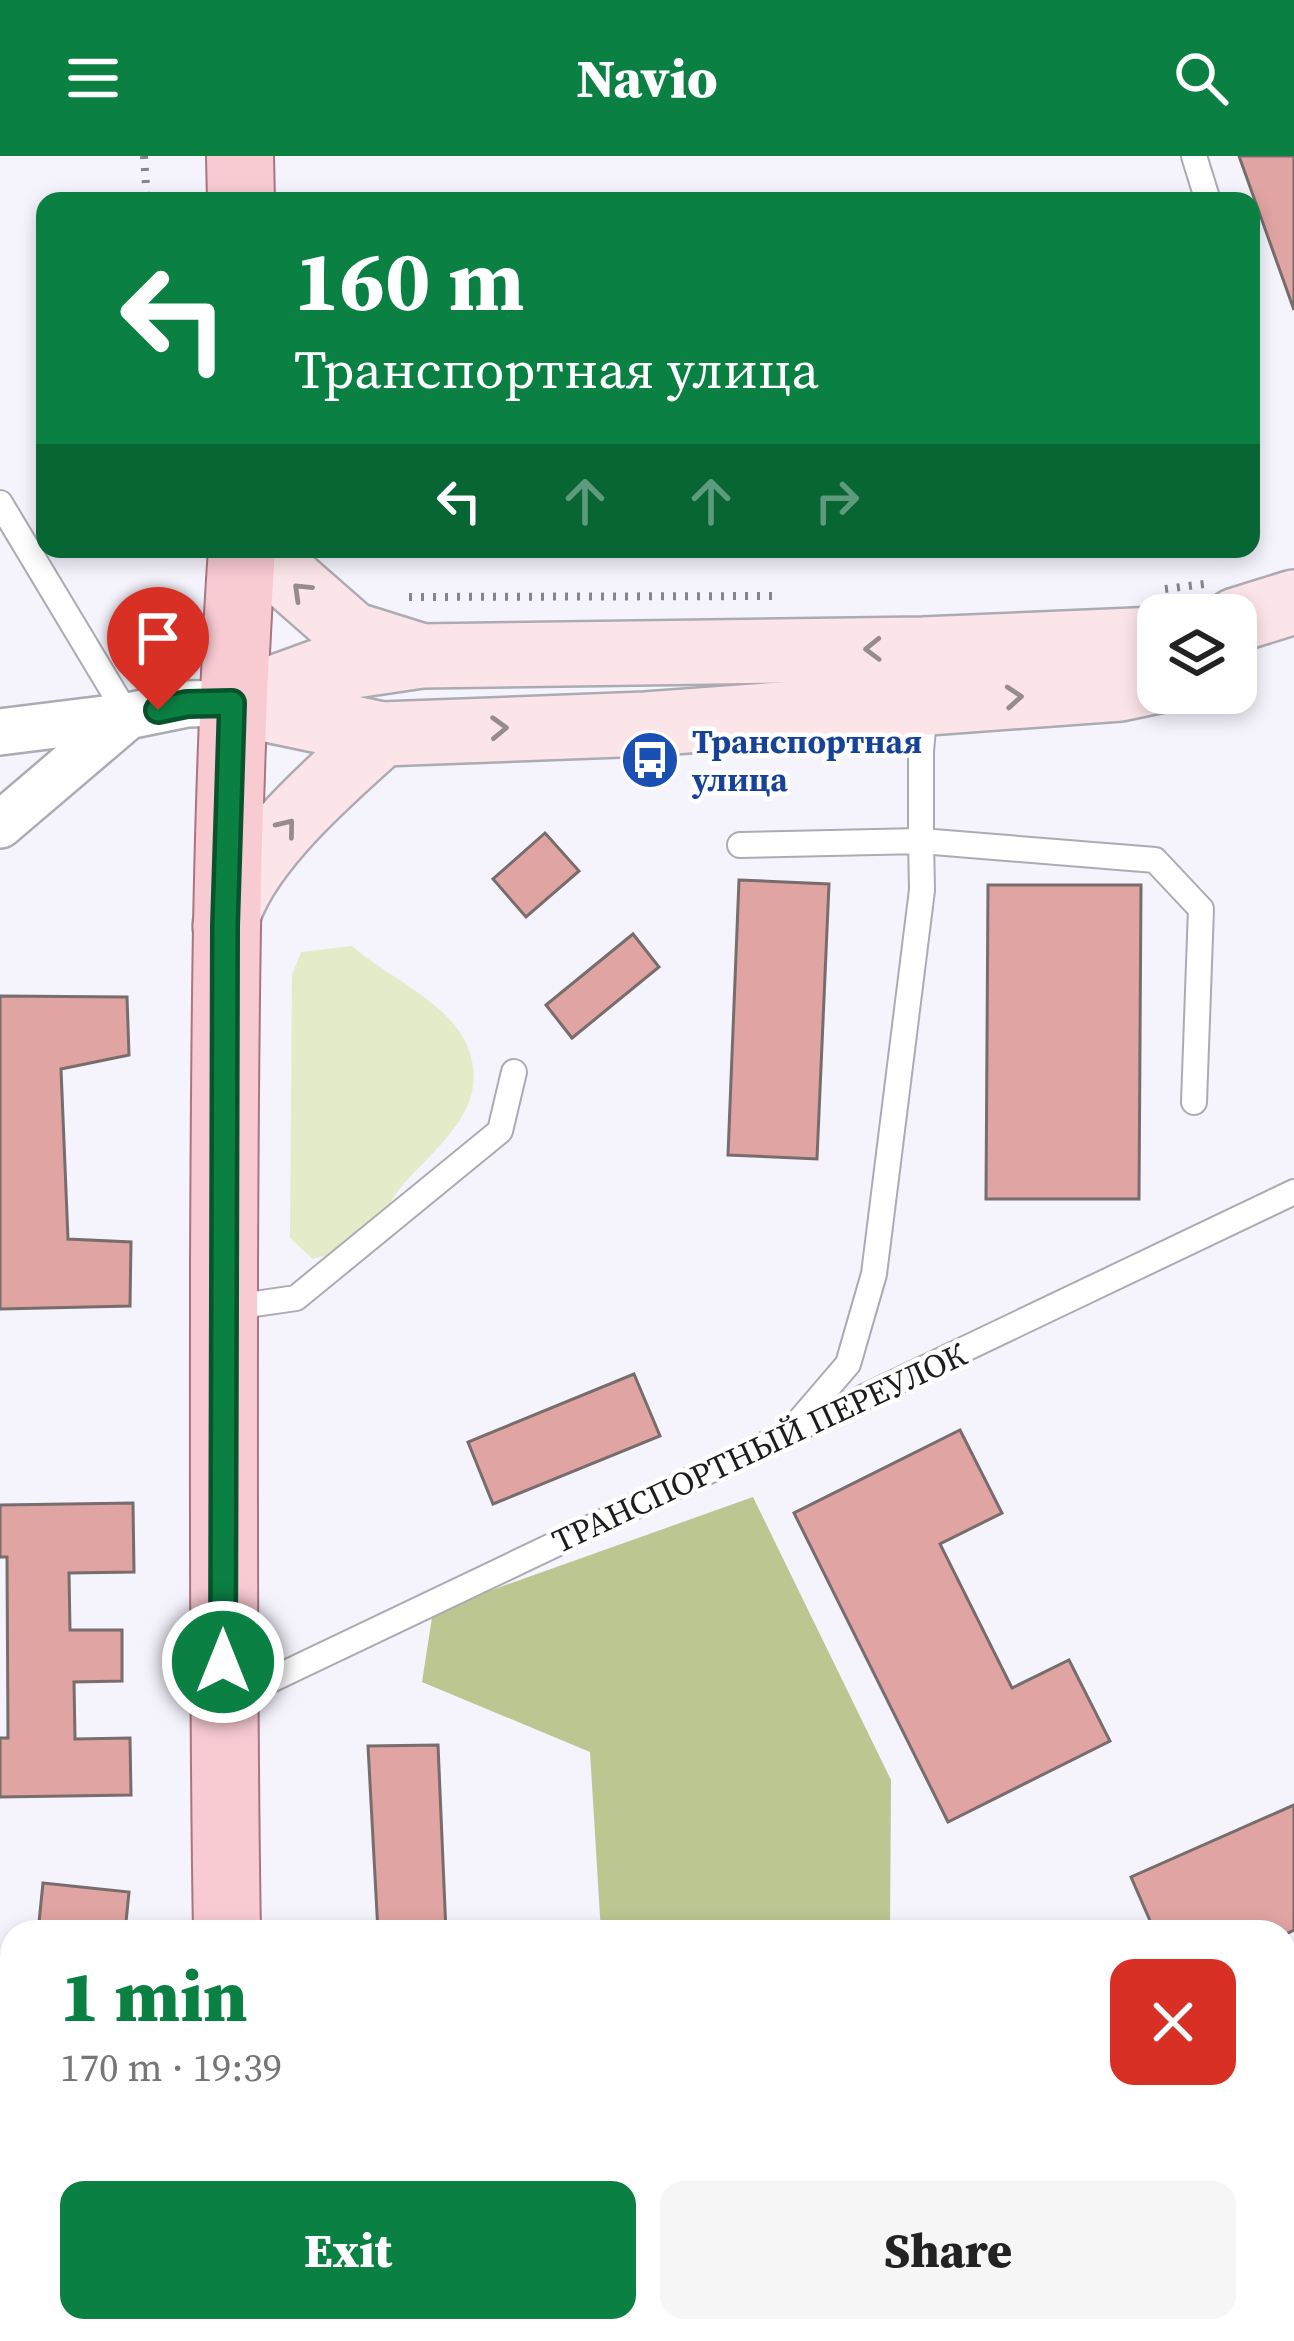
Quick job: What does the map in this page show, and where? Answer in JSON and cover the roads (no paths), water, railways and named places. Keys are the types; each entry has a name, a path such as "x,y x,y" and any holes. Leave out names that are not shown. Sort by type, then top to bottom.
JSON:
{"main road":[{"path":"241,156 241,192"},
{"path":"227,1920 225,926 241,558"},
{"path":"272,558 279,570 352,634 421,656"},
{"path":"1257,601 1294,602"},
{"path":"232,703 320,671 421,656 1118,644 1137,629"},
{"path":"1257,656 1294,645"},
{"path":"232,703 382,734 646,724 1137,685"},
{"path":"225,926 238,894 280,834 312,796 382,734"}],"street":[{"path":"0,732 187,704 232,703"},
{"path":"0,825 128,716"}],"lane":[{"path":"1194,156 1205,192"},
{"path":"0,503 128,716"},
{"path":"788,1433 848,1364 874,1274 922,890 920,751 926,704"},
{"path":"740,845 921,841 1155,860 1202,909 1194,1102"},
{"path":"224,1308 296,1298 500,1131 514,1072"},
{"name":"ТРАНСПОРТНЫЙ ПЕРЕУЛОК","path":"223,1702 1294,1192"}],"place":[{"name":"Транспортная улица","path":"650,760"}]}
